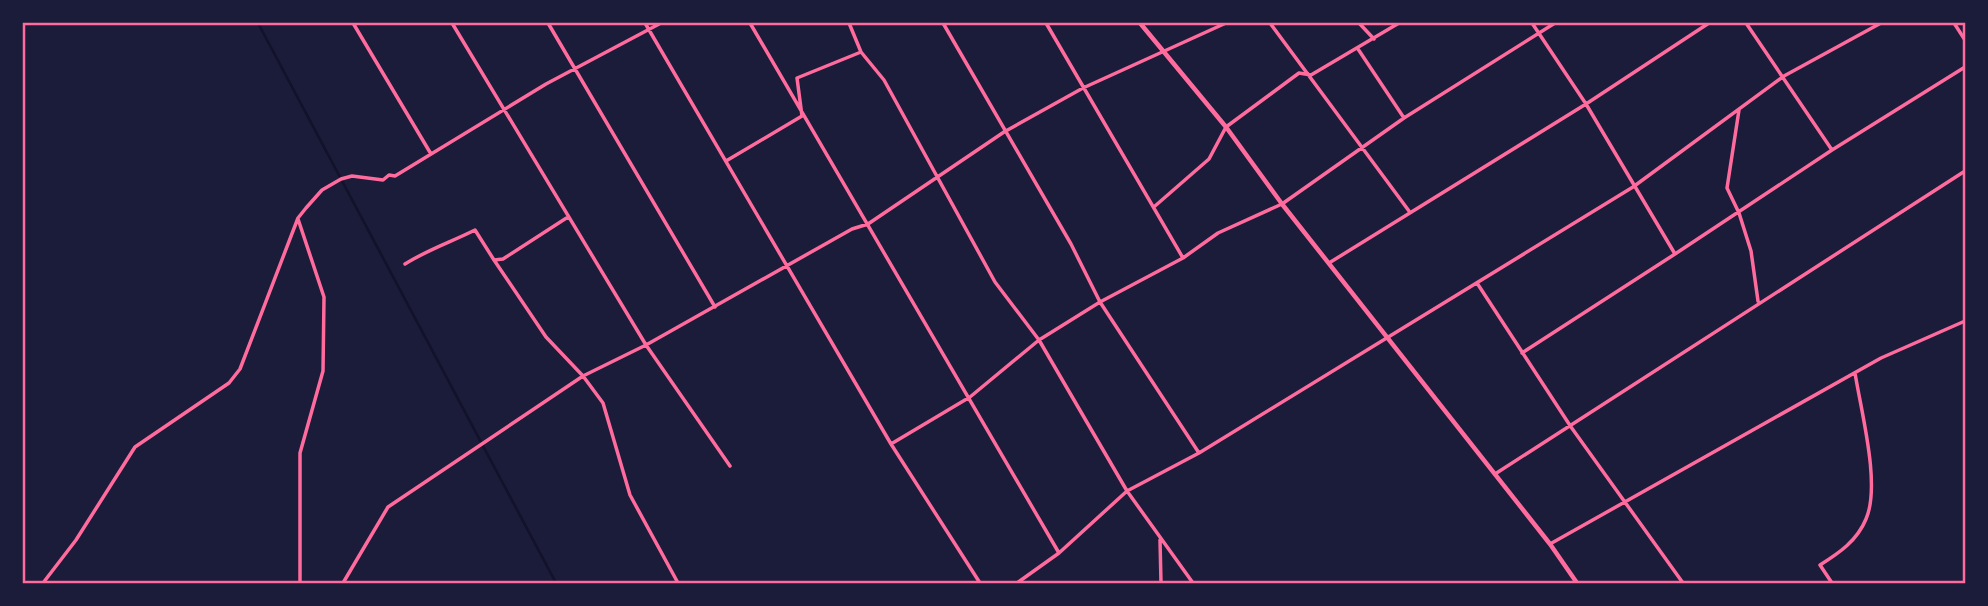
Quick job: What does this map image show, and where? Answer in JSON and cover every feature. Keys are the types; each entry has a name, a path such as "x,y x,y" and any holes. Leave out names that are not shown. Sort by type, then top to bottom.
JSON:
{"street":[{"path":"353,23 431,154"},
{"path":"452,23 646,345 730,466"},
{"path":"548,23 715,307"},
{"path":"645,23 891,444 980,583"},
{"path":"43,583 76,540 135,447 229,383 240,369 298,218 322,190 352,176 383,180 389,175 395,176 503,109 661,23"},
{"path":"750,23 1059,553"},
{"path":"849,23 861,52 884,80 935,178 995,282 1039,340 1127,491 1193,583"},
{"path":"943,23 1071,244 1100,302 1199,453"},
{"path":"1046,23 1183,258"},
{"path":"1140,23 1226,127 1282,204 1550,544 1577,583"},
{"path":"343,583 388,507 583,376 646,345 852,229 868,224 1004,132 1083,88 1226,23"},
{"path":"1270,23 1364,146 1409,211"},
{"path":"1359,23 1374,39"},
{"path":"1155,206 1209,159 1226,127 1299,73 1311,75 1399,23"},
{"path":"1532,23 1586,104 1675,254"},
{"path":"891,444 970,397 1039,340 1100,302 1183,258 1218,233 1282,204 1404,118 1555,23"},
{"path":"1329,263 1409,211 1586,104 1709,23"},
{"path":"1746,23 1832,150"},
{"path":"1017,583 1059,553 1127,491 1199,453 1633,187 1784,76 1881,23"},
{"path":"1954,23 1965,40"},
{"path":"1358,49 1404,118"},
{"path":"802,116 797,78 861,52"},
{"path":"1522,353 1832,150 1965,67"},
{"path":"1739,108 1727,188 1739,213 1751,251 1758,301"},
{"path":"726,161 802,116"},
{"path":"1495,474 1571,427 1758,301 1965,171"},
{"path":"494,260 512,254 568,217"},
{"path":"298,218 324,297 323,371 300,453 300,583"},
{"path":"405,264 425,251 446,245 475,230 546,337 583,376 603,403 630,495 678,583"},
{"path":"1477,283 1571,427 1627,501 1683,583"},
{"path":"1550,544 1855,372 1965,321"},
{"path":"1832,583 1820,565 1849,546 1867,519 1872,485 1855,372"},
{"path":"1160,540 1161,583"}],"waterway":[{"path":"258,23 556,583"}]}
